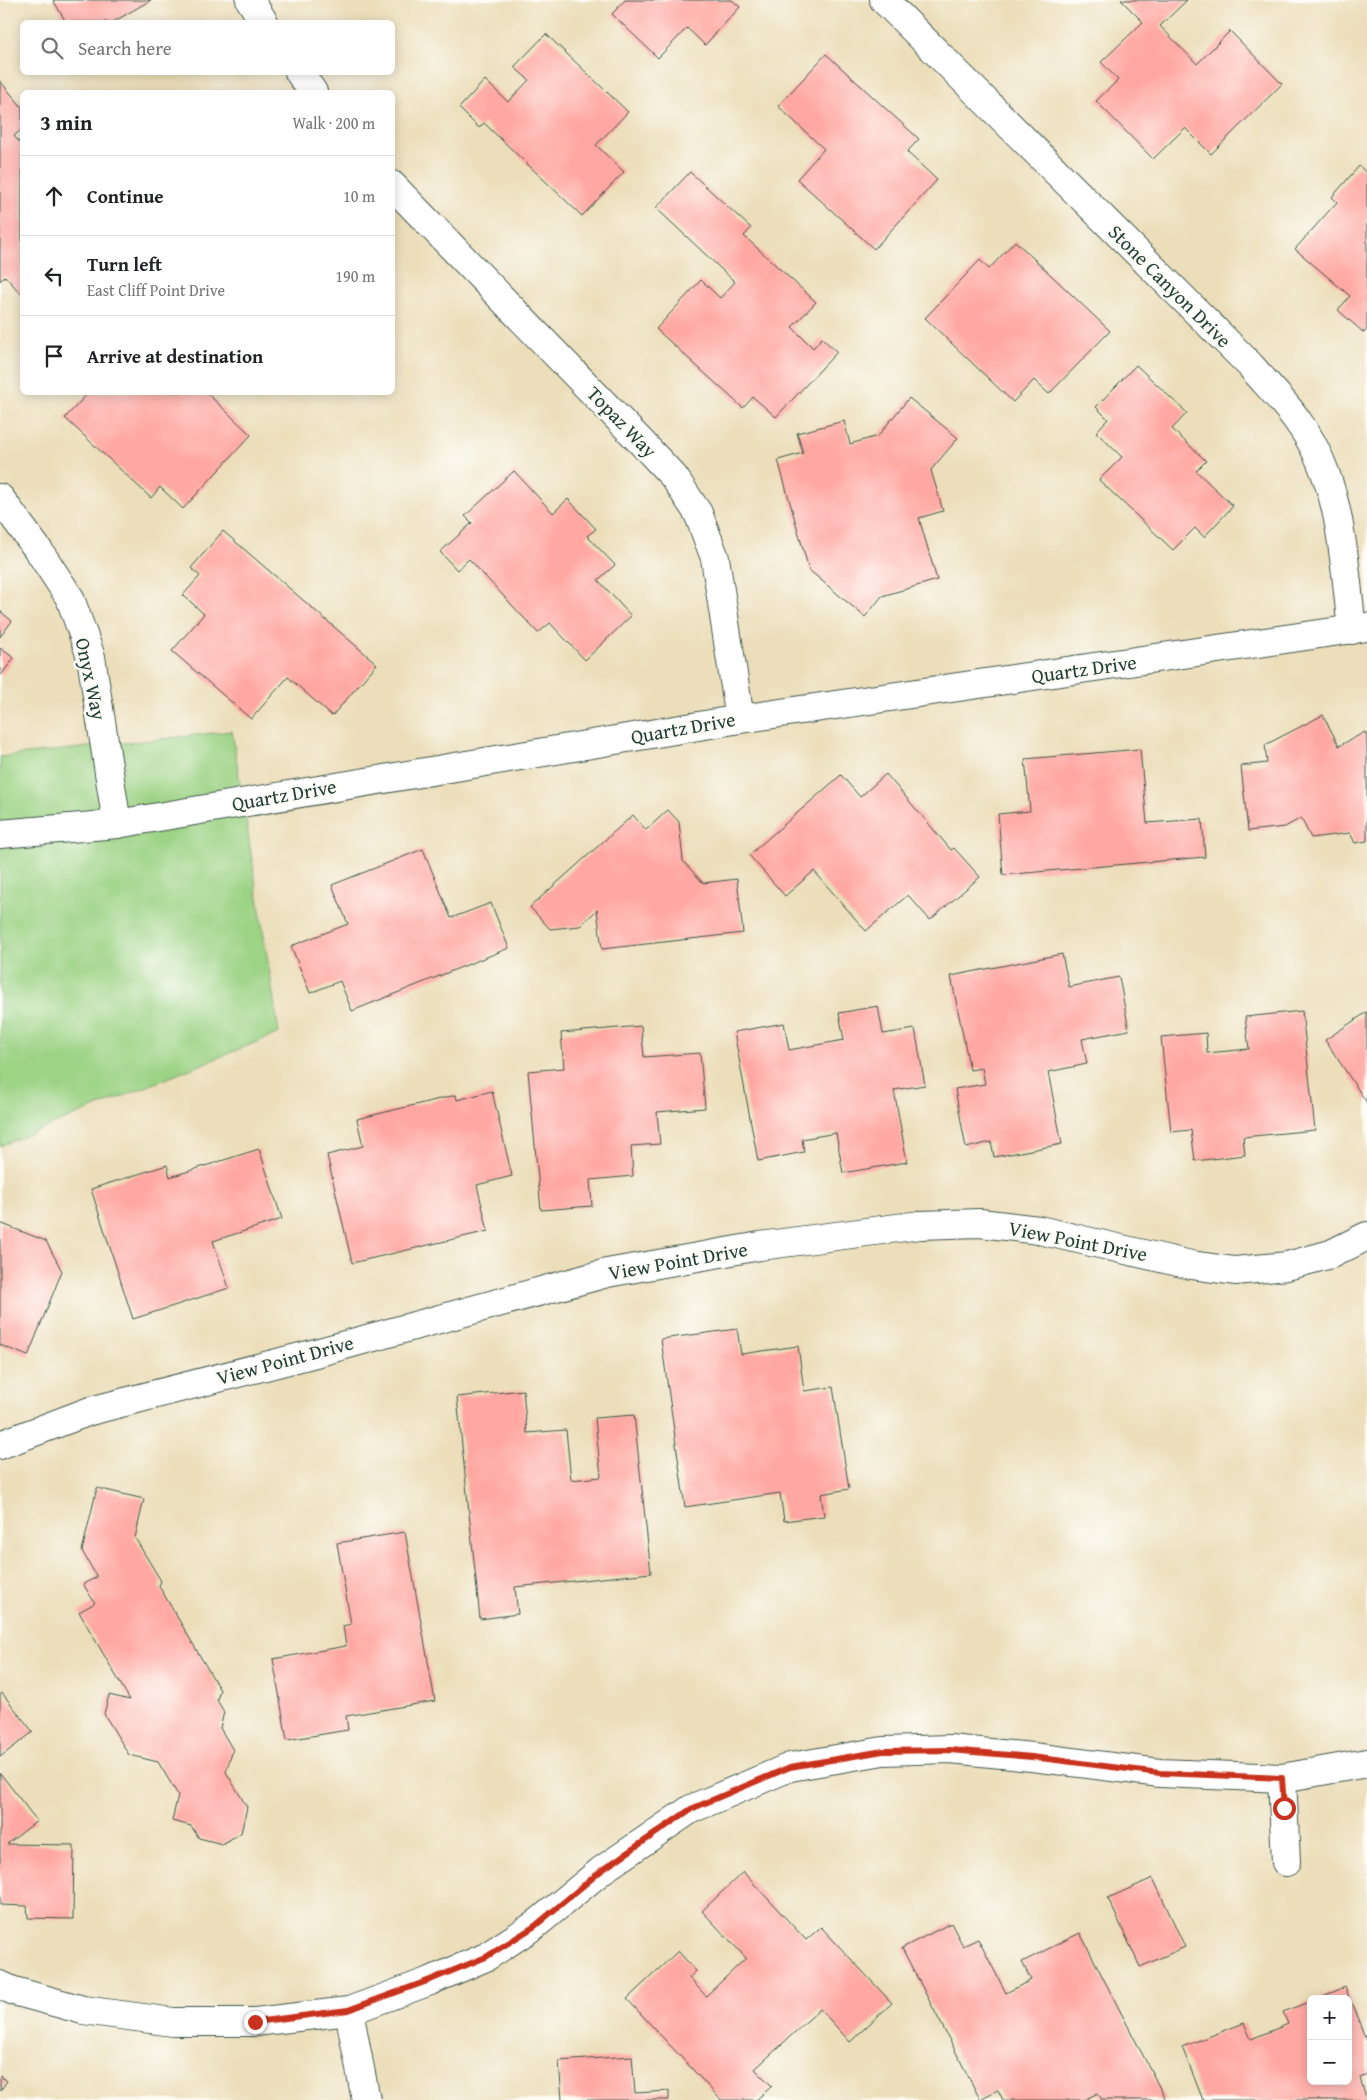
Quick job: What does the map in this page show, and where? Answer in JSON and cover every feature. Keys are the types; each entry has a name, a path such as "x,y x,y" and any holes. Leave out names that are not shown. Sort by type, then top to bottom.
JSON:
{"street":[{"path":"250,0 263,20"},
{"name":"Stone Canyon Drive","path":"884,0 1250,365 1300,423 1325,470 1360,629"},
{"path":"301,75 312,90"},
{"name":"Topaz Way","path":"395,187 674,477 698,513 715,558 740,718"},
{"name":"Onyx Way","path":"0,498 40,551 70,598 91,657 117,824"},
{"name":"Quartz Drive","path":"0,834 117,824 740,718 1360,629"},
{"name":"View Point Drive","path":"0,1445 90,1411 608,1273 760,1246 920,1225 980,1223 1040,1230 1190,1265 1235,1271 1287,1266 1331,1254 1367,1236"},
{"path":"0,1985 14,1991 83,2010 173,2022 255,2022 348,2010 486,1957 535,1926 602,1870 691,1809 790,1767 883,1751 950,1750 1032,1757 1160,1773 1282,1778 1367,1763"},
{"path":"1282,1778 1286,1862"},
{"path":"348,2010 366,2100"}],"green space":[{"path":"232,731 279,1033 0,1146 0,757"}],"building":[{"path":"53,0 151,0 116,20 65,20"},
{"path":"625,0 732,0 740,7 705,45 687,28 658,58 612,14"},
{"path":"1121,0 1187,0 1160,26 1197,64 1230,31 1282,84 1211,154 1185,128 1153,159 1096,101 1118,80 1101,62 1143,22"},
{"path":"546,34 628,112 596,145 624,172 582,216 484,123 479,128 459,108 485,80 508,102 529,80 514,67"},
{"path":"826,54 919,139 907,152 937,180 874,249 797,179 824,149 778,106"},
{"path":"0,81 20,105 20,131 14,136 20,143 20,293 5,276 0,281"},
{"path":"1359,166 1367,173 1367,329 1364,333 1338,310 1350,296 1295,249 1337,202 1332,197"},
{"path":"690,172 751,228 744,236 816,302 792,327 813,348 822,338 837,352 776,417 753,397 743,408 656,329 701,280 720,298 735,282 656,208"},
{"path":"1015,241 1110,331 1049,394 1034,380 1013,402 925,318 980,260 989,269"},
{"path":"1136,365 1187,413 1172,429 1206,461 1196,471 1233,506 1204,537 1195,528 1173,550 1099,480 1122,457 1096,432 1108,419 1096,407"},
{"path":"86,395 209,395 251,435 183,509 160,487 151,498 65,418"},
{"path":"909,398 958,438 931,470 943,511 919,518 937,580 882,596 865,617 809,570 778,460 803,453 797,433 844,421 850,444 878,436"},
{"path":"514,471 553,513 568,499 596,529 587,536 615,565 598,580 631,616 585,660 550,623 538,633 469,559 457,570 440,552 472,523 465,516"},
{"path":"223,531 377,664 332,716 288,677 251,719 172,651 204,614 183,595 200,576 191,568"},
{"path":"0,611 12,621 0,637"},
{"path":"0,648 14,658 0,676"},
{"path":"1323,715 1339,746 1365,732 1367,736 1367,841 1355,843 1350,833 1311,838 1301,818 1285,827 1248,831 1241,766 1267,763 1265,745"},
{"path":"1140,749 1147,823 1202,819 1205,857 1003,875 998,814 1030,811 1025,759"},
{"path":"886,774 951,850 954,848 980,877 930,920 908,895 866,931 814,871 785,896 749,855 841,775 860,797"},
{"path":"668,810 679,822 683,861 703,883 737,879 743,933 602,949 597,910 580,926 550,929 530,907 633,815 646,830"},
{"path":"423,849 451,918 491,903 509,948 352,1011 340,981 310,993 291,946 348,924 332,885"},
{"path":"1062,954 1069,987 1119,977 1129,1030 1082,1039 1087,1064 1048,1072 1062,1144 994,1157 991,1142 966,1148 955,1089 985,1084 982,1068 970,1070 951,976"},
{"path":"878,1006 883,1034 915,1029 925,1085 894,1090 907,1162 843,1173 836,1133 802,1139 804,1152 758,1161 734,1032 784,1023 789,1050 844,1040 839,1013"},
{"path":"1302,1011 1315,1130 1243,1137 1245,1155 1195,1161 1191,1130 1171,1132 1161,1037 1206,1033 1207,1053 1249,1049 1245,1017"},
{"path":"1367,1012 1367,1103 1325,1040"},
{"path":"641,1026 644,1057 700,1053 705,1108 657,1112 660,1144 631,1146 633,1176 590,1180 592,1206 541,1210 528,1071 564,1068 561,1033"},
{"path":"492,1091 512,1176 477,1185 488,1231 352,1263 327,1155 363,1146 357,1119 456,1095 457,1100"},
{"path":"259,1149 282,1219 213,1241 229,1288 133,1319 91,1189 167,1165 170,1177"},
{"path":"0,1223 46,1241 62,1271 28,1356 0,1345"},
{"path":"737,1329 741,1354 798,1346 804,1391 833,1387 849,1489 821,1494 824,1516 784,1521 780,1493 685,1507 661,1339"},
{"path":"523,1390 527,1433 566,1430 571,1480 601,1477 595,1418 634,1415 651,1573 515,1587 518,1614 480,1619 457,1397"},
{"path":"97,1488 144,1499 135,1538 161,1581 159,1586 220,1690 217,1700 224,1712 220,1728 233,1750 226,1772 247,1807 241,1833 222,1844 199,1838 191,1826 172,1821 178,1795 158,1762 129,1755 104,1714 109,1695 130,1700 79,1612 95,1603 83,1584 97,1577 82,1551"},
{"path":"405,1532 435,1701 346,1716 348,1730 287,1740 273,1659 346,1646 343,1626 351,1624 337,1543"},
{"path":"2,1693 33,1732 0,1757 0,1695"},
{"path":"0,1773 37,1821 7,1844 74,1845 73,1919 28,1918 27,1906 0,1905"},
{"path":"743,1872 806,1940 821,1927 892,2003 850,2042 820,2009 755,2069 772,2086 756,2100 721,2100 627,1999 678,1951 696,1971 689,1978 706,1996 746,1958 702,1911"},
{"path":"1153,1878 1185,1947 1140,1967 1108,1898"},
{"path":"951,1923 963,1946 978,1939 1006,1993 1031,1980 1022,1962 1080,1933 1166,2100 1102,2100 1098,2093 1084,2100 1003,2100 998,2090 980,2099 902,1948"},
{"path":"1345,1987 1348,1995 1326,1995"},
{"path":"1307,2003 1307,2085 1352,2085 1352,2004 1367,2042 1367,2075 1360,2078 1367,2100 1203,2100 1182,2047 1244,2023 1251,2039 1288,2024 1283,2012"},
{"path":"632,2056 635,2093 669,2091 669,2100 562,2100 559,2061"},
{"path":"0,2076 7,2081 0,2091"}],"route":[{"path":"255,2022 348,2010 486,1957 535,1926 602,1870 691,1809 790,1767 883,1751 950,1750 1032,1757 1160,1773 1282,1778 1284,1808"}]}
